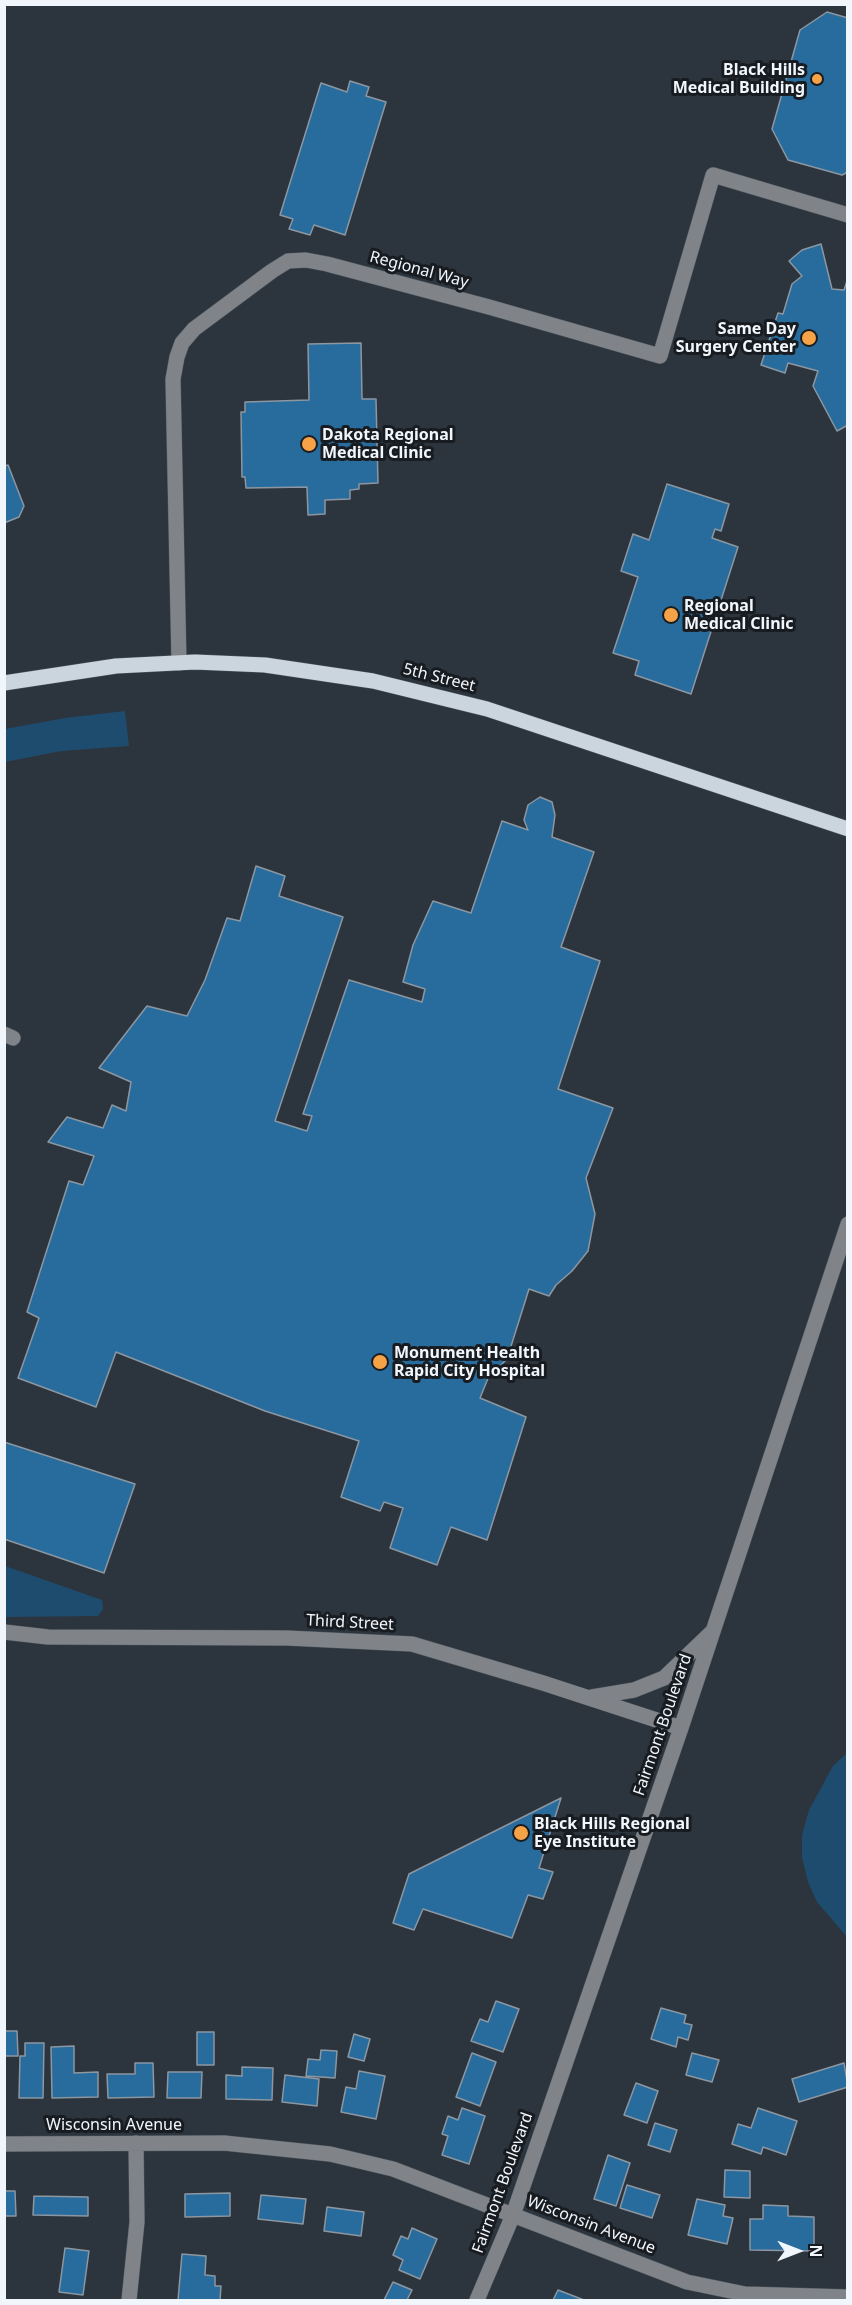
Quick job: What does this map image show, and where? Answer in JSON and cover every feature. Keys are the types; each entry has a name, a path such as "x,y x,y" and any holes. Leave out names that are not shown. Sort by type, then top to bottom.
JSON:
{"main road":[{"name":"5th Street","path":"4,683 117,666 230,663 287,668 414,689 487,709 848,829"}],"street":[{"name":"Regional Way","path":"178,663 173,379 177,357 182,343 194,329 272,271 288,261 306,260 327,264 660,356 713,175 848,215"},
{"name":"Fairmont Boulevard","path":"477,2301 513,2215 681,1728 848,1224"},
{"path":"588,1698 634,1690 664,1678 714,1630"},
{"name":"Third Street","path":"4,1632 48,1637 116,1635 309,1638 412,1644 681,1728"},
{"name":"Wisconsin Avenue","path":"4,2144 224,2144 330,2154 393,2169 687,2282 745,2294 848,2297"},
{"path":"129,2301 137,2222 136,2144"}],"shaded area":[{"path":"125,711 129,746 61,751 5,762 5,729 65,718"},
{"path":"5,1566 102,1600 103,1609 98,1616 5,1617"},
{"path":"847,1753 847,1937 817,1902 808,1882 802,1858 802,1835 809,1810 833,1766"}],"building":[{"name":"Black Hills Medical Building","path":"827,12 848,18 848,172 842,175 788,160 772,129 800,30"},
{"path":"350,81 369,87 366,96 386,102 345,235 314,225 310,235 289,229 293,219 280,215 321,83 347,92"},
{"name":"Same Day Surgery Center","path":"821,244 832,289 844,290 848,278 848,425 837,431 813,386 818,371 788,363 785,373 761,365 778,313 783,314 792,284 802,276 789,261 802,250"},
{"name":"Dakota Regional Medical Clinic","path":"361,343 362,399 376,399 378,483 359,484 359,489 350,490 350,499 325,500 325,514 308,515 307,487 246,488 245,477 242,477 241,412 245,412 245,402 309,400 308,344"},
{"path":"8,465 24,506 19,517 4,523 4,466"},
{"name":"Regional Medical Clinic","path":"667,484 729,504 721,531 715,529 712,538 738,547 691,694 635,675 639,661 613,653 638,577 621,571 633,534 649,540"},
{"name":"Monument Health Rapid City Hospital","path":"540,797 552,802 555,815 552,837 594,852 561,947 600,961 558,1089 613,1108 586,1178 595,1214 588,1251 572,1271 556,1285 549,1296 529,1289 507,1359 498,1368 493,1366 480,1398 526,1417 487,1540 451,1527 437,1565 390,1548 403,1508 384,1502 380,1511 341,1497 359,1441 265,1411 116,1352 96,1407 18,1378 39,1318 27,1312 69,1181 83,1185 94,1156 48,1142 67,1117 103,1128 112,1105 126,1111 131,1082 99,1068 147,1006 187,1016 205,980 227,918 240,921 256,866 285,876 279,896 343,917 275,1121 307,1131 312,1116 303,1114 349,980 422,1002 425,989 403,982 413,945 433,901 471,913 502,821 528,830 524,820 528,805"},
{"path":"4,1442 135,1484 104,1573 4,1539"},
{"name":"Black Hills Regional Eye Institute","path":"561,1798 539,1868 553,1872 543,1899 528,1895 512,1938 423,1909 414,1930 393,1923 409,1874"},
{"path":"496,2001 519,2009 503,2052 471,2041 480,2019 488,2022"},
{"path":"661,2008 686,2015 684,2023 692,2025 688,2040 678,2037 676,2047 651,2039"},
{"path":"4,2031 17,2031 18,2056 4,2056"},
{"path":"197,2032 214,2032 214,2065 197,2065"},
{"path":"354,2034 370,2039 364,2061 348,2057"},
{"path":"25,2043 44,2043 43,2098 19,2098 20,2056 25,2056"},
{"path":"74,2046 74,2073 98,2072 98,2097 52,2098 51,2047"},
{"path":"321,2050 337,2051 335,2078 306,2076 308,2059 320,2060"},
{"path":"472,2053 496,2062 480,2106 456,2097"},
{"path":"692,2053 719,2060 712,2082 686,2075"},
{"path":"135,2063 153,2063 154,2097 108,2098 107,2074 135,2074"},
{"path":"844,2063 848,2087 799,2102 792,2079"},
{"path":"242,2067 273,2068 272,2100 226,2099 226,2075 242,2076"},
{"path":"359,2071 385,2076 376,2119 341,2112 346,2087 356,2089"},
{"path":"168,2072 202,2072 201,2098 167,2098"},
{"path":"285,2075 319,2079 317,2106 282,2102"},
{"path":"636,2083 658,2091 647,2123 624,2115"},
{"path":"462,2108 485,2116 469,2164 442,2155 448,2136 442,2134 448,2116 458,2120"},
{"path":"758,2108 797,2121 786,2155 763,2147 761,2154 732,2144 738,2124 751,2128"},
{"path":"655,2123 677,2130 670,2152 648,2145"},
{"path":"608,2155 630,2163 616,2206 594,2199"},
{"path":"725,2170 750,2171 750,2198 724,2197"},
{"path":"627,2185 660,2195 652,2218 620,2208"},
{"path":"4,2191 15,2191 16,2216 4,2216"},
{"path":"230,2193 230,2216 185,2217 185,2194"},
{"path":"261,2195 306,2199 303,2224 258,2219"},
{"path":"34,2196 88,2197 88,2216 33,2215"},
{"path":"697,2199 725,2205 723,2216 733,2218 727,2244 688,2235"},
{"path":"763,2205 788,2206 788,2216 814,2217 814,2251 750,2250 750,2219 763,2219"},
{"path":"327,2207 364,2212 361,2236 324,2231"},
{"path":"412,2228 437,2239 420,2279 399,2270 403,2260 393,2255 401,2236 408,2239"},
{"path":"65,2248 89,2251 83,2295 59,2292"},
{"path":"182,2254 206,2256 205,2275 215,2276 215,2286 221,2286 220,2300 178,2300"},
{"path":"393,2282 412,2290 407,2300 384,2300"},
{"path":"558,2290 584,2300 553,2300"}],"place":[{"name":"Black Hills Medical Building","path":"817,79"},
{"name":"Same Day Surgery Center","path":"809,338"},
{"name":"Dakota Regional Medical Clinic","path":"309,444"},
{"name":"Regional Medical Clinic","path":"671,615"},
{"name":"Monument Health Rapid City Hospital","path":"380,1362"},
{"name":"Black Hills Regional Eye Institute","path":"521,1833"}]}
